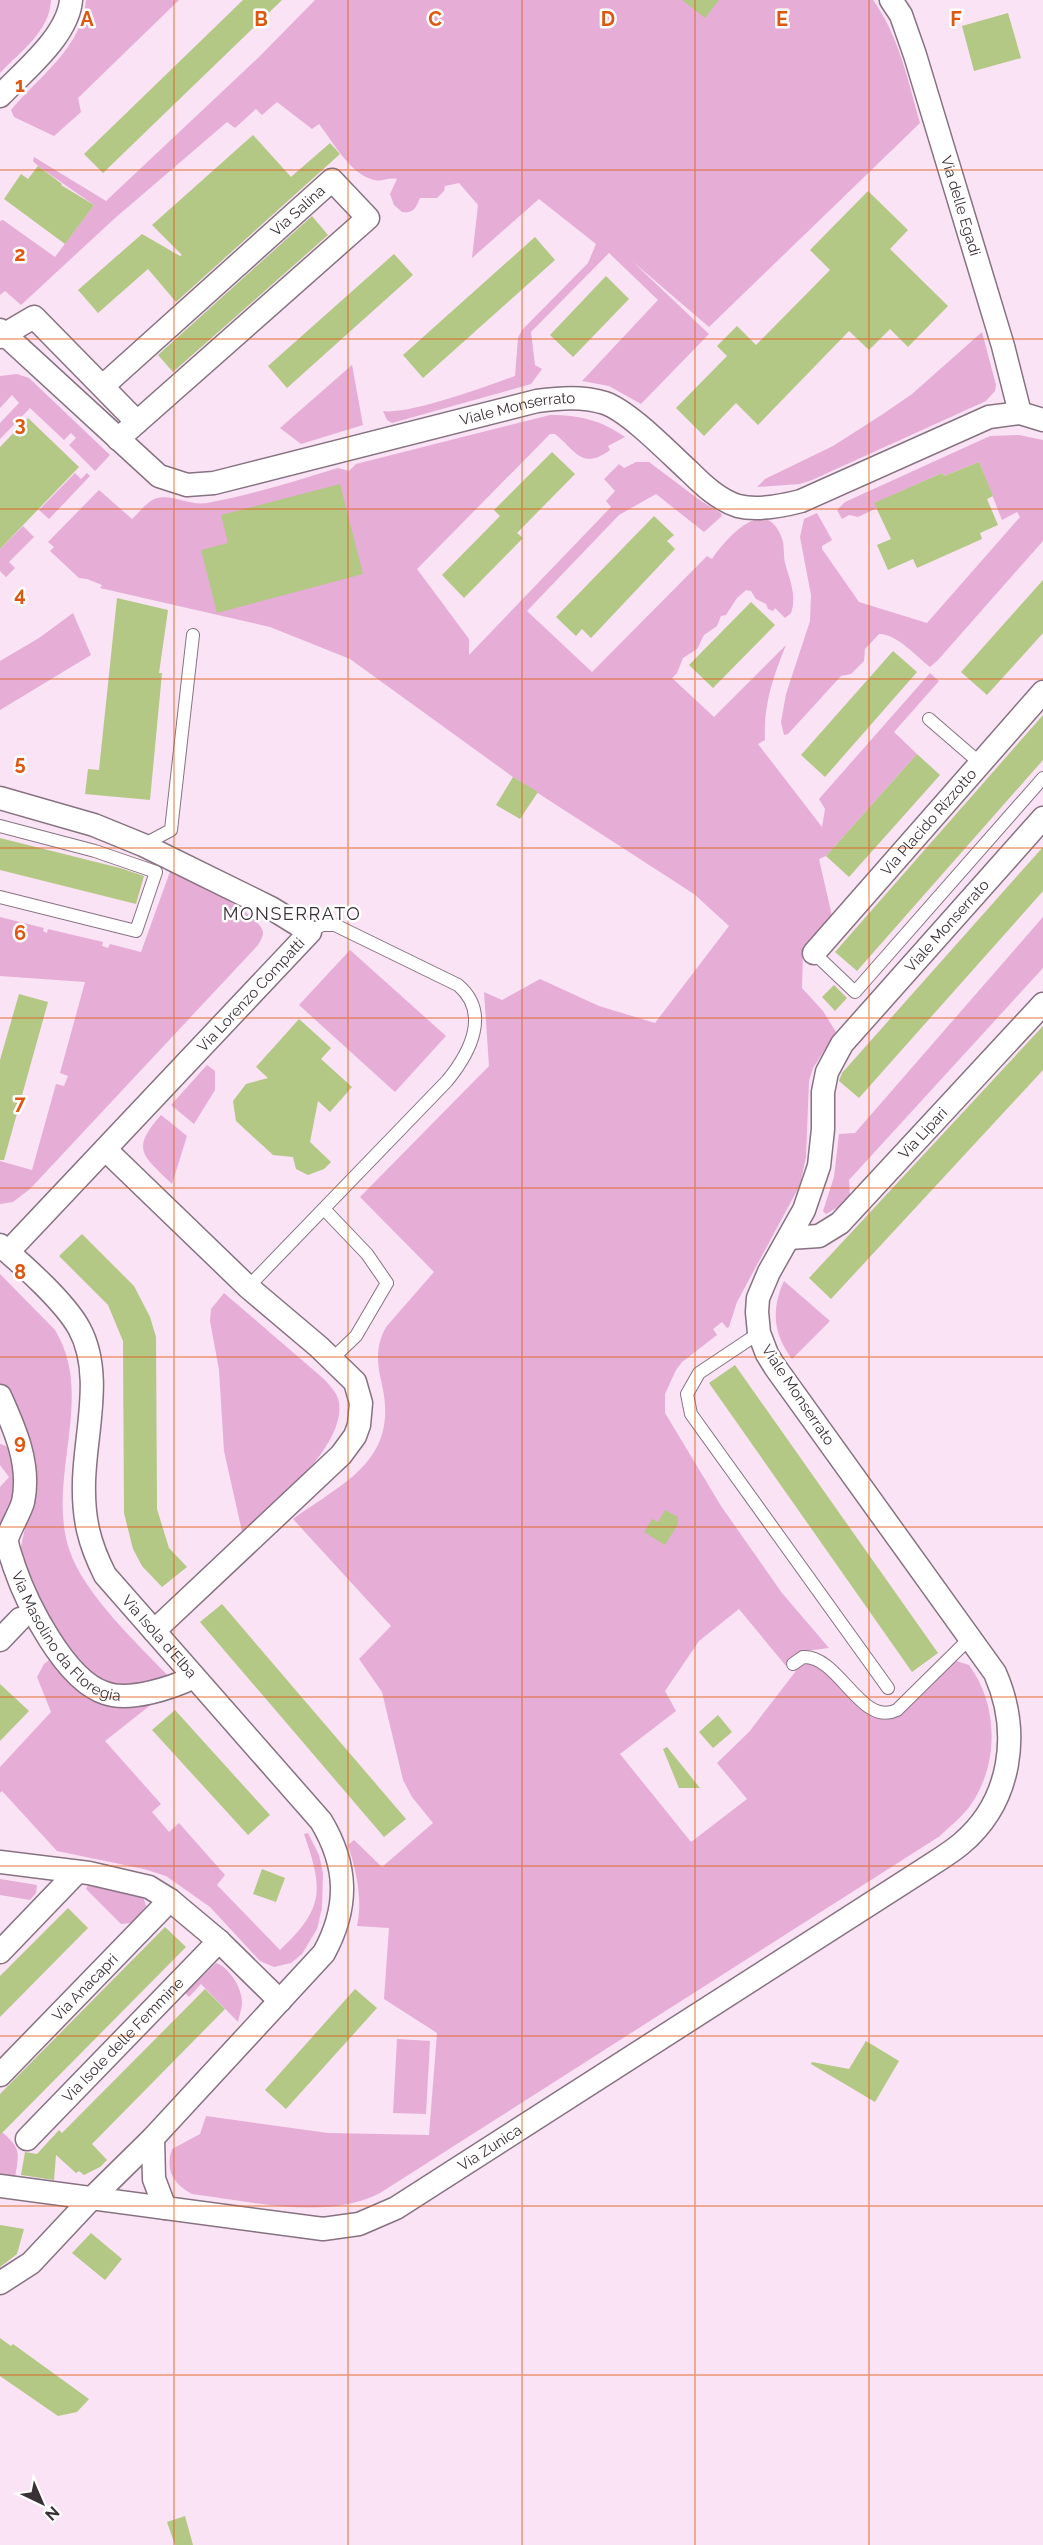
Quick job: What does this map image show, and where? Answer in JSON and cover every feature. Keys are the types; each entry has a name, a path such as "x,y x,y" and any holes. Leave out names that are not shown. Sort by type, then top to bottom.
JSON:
{"street":[{"path":"0,96 60,32 71,0"},
{"name":"Via delle Egadi","path":"891,0 901,15 915,55 1003,346 1020,413"},
{"name":"Via Salina","path":"103,386 332,180 368,218 118,439"},
{"path":"1,333 34,317 137,422"},
{"name":"Viale Monserrato","path":"1,333 159,476 187,485 214,483 537,401 558,398 588,399 607,404 629,418 701,483 723,499 746,508 779,507 801,501 989,417 1020,413 1043,420"},
{"name":"Via Placido Rizzotto","path":"814,953 1043,692"},
{"name":"Via Lorenzo Compatti","path":"0,798 94,825 144,845 271,908 310,932 106,1150 4,1249"},
{"name":"Viale Monserrato","path":"923,1870 961,1844 981,1823 996,1799 1008,1762 1010,1726 1003,1690 986,1657 775,1367 759,1333 757,1312 760,1291 804,1210 819,1166 823,1129 823,1092 827,1072 842,1044 1043,818"},
{"name":"Via Lipari","path":"789,1238 819,1236 840,1223 1043,1004"},
{"path":"106,1150 248,1287 332,1359 355,1382 359,1392 361,1414 359,1425 349,1446 154,1631"},
{"name":"Via Isola d'Elba","path":"0,2283 31,2263 153,2138 324,1953 335,1930 342,1906 343,1889 337,1853 321,1821 105,1575 91,1547 85,1514 84,1482 90,1357 79,1328 62,1306 4,1249"},
{"name":"Via Masolino da Floregia","path":"2,1410 25,1464 26,1477 22,1502 4,1542 39,1624 69,1664 94,1688 106,1694 124,1697 176,1686 194,1677"},
{"path":"0,1640 20,1619"},
{"path":"0,1862 77,1872 149,1887 170,1900 219,1941 280,2001"},
{"name":"Via Zunica","path":"0,2186 323,2229 359,2224 396,2208 923,1870"},
{"path":"0,1952 77,1872"},
{"name":"Via Anacapri","path":"0,2075 170,1900"},
{"name":"Via Isole delle Femmine","path":"27,2139 219,1941"},
{"path":"153,2138 154,2179 165,2208"}],"lane":[{"path":"144,845 171,830 193,635"},
{"path":"929,719 980,763"},
{"path":"814,953 855,992 1043,778"},
{"path":"0,826 95,851 156,872 136,931 0,897"},
{"path":"248,1287 457,1068 472,1041 476,1018 466,992 449,981 335,925 322,925 310,932"},
{"path":"324,1209 367,1254 387,1283 356,1336 332,1359"},
{"path":"759,1333 699,1373 687,1394 691,1414 888,1688"},
{"path":"793,1664 803,1657 816,1658 873,1710 885,1714 897,1710 971,1637"}],"shaded area":[{"path":"0,0 51,0 40,31 0,73"},
{"path":"86,0 179,0 78,98 81,112 54,136 14,117 11,110 68,47 77,33"},
{"path":"315,0 873,0 890,28 907,75 920,123 709,327 632,261 709,334 641,404 609,386 582,381 658,300 609,253 531,332 535,365 542,369 531,384 392,423 387,420 383,411 411,409 468,393 515,376 518,338 522,330 588,263 596,244 539,199 472,258 478,205 459,183 445,186 444,191 437,198 420,198 414,210 402,212 394,205 390,194 397,179 377,180 365,177 343,157 319,124 312,129 277,102 262,115 256,109 235,128 227,122 114,219 21,305 5,291 0,295 0,221 3,220 55,257 94,205 38,166 33,161 34,157 106,201 259,57"},
{"path":"982,332 996,385 995,391 986,401 812,480 800,484 757,487 765,479 833,446 883,414 912,394"},
{"path":"352,365 363,425 301,444 280,428"},
{"path":"17,374 29,378 110,455 95,471 69,445 76,438 71,433 64,440 30,408 0,439 0,423 19,403 12,395 0,408 0,376"},
{"path":"550,415 589,420 607,426 625,437 608,446 610,450 592,459 580,456 555,434 550,434 417,569 469,639 469,655 611,507 606,501 615,491 604,479 619,464 624,468 636,462 649,462 721,513 722,516 704,532 656,494 619,515 527,611 592,672 707,556 712,559 726,541 745,525 755,520 765,519 774,524 782,539 793,594 791,613 785,618 775,608 773,611 768,609 766,604 756,599 751,591 746,590 737,598 726,615 721,616 717,626 704,635 697,649 683,658 677,673 672,678 714,717 786,645 770,692 765,740 758,744 822,827 825,809 819,799 930,673 939,681 894,732 917,754 826,856 819,859 832,916 803,951 802,988 823,1011 836,1032 813,1068 809,1081 806,1157 800,1185 737,1302 729,1327 727,1328 722,1322 713,1329 717,1335 682,1362 665,1394 665,1413 721,1506 782,1593 829,1648 805,1651 789,1659 790,1663 786,1666 739,1609 699,1641 665,1691 676,1711 620,1754 691,1842 747,1799 717,1763 749,1732 799,1667 810,1664 822,1668 882,1720 891,1719 900,1714 956,1661 969,1665 986,1699 992,1736 990,1754 980,1790 970,1806 940,1836 380,2193 336,2206 313,2207 288,2207 192,2194 180,2186 172,2176 170,2157 172,2149 200,2134 206,2116 328,2133 429,2135 437,2033 384,1999 389,1928 357,1926 358,1885 348,1845 354,1840 382,1867 433,1823 412,1797 403,1780 382,1692 359,1659 391,1626 293,1519 348,1480 375,1451 383,1432 385,1411 378,1363 382,1334 434,1272 360,1197 489,1066 484,992 502,1000 540,979 599,1006 655,1023 729,926 694,894 513,777 350,659 270,627 100,588 102,585 79,578 50,551 54,547 48,542 99,490 132,519 147,504 157,498 194,503 224,500 338,468 349,471 356,464"},
{"path":"1019,435 1043,440 1043,541 930,667 893,638 879,634 865,649 864,661 851,674 841,676 788,734 784,735 781,722 786,694 810,621 811,595 800,537 804,519 817,513 832,540 822,546 822,549 859,602 927,623 1020,517 1017,512 1002,520 979,462 944,476 942,473 875,503 877,508 858,517 849,515 842,519 837,510 845,502 990,436"},
{"path":"75,473 81,479 87,473 90,476 49,519 39,510"},
{"path":"23,526 34,537 9,562 15,568 6,577 0,571 0,549"},
{"path":"73,613 91,655 0,710 0,661 39,638"},
{"path":"171,869 249,915 259,924 263,932 261,940 30,1189 13,1202 0,1204 0,1161 32,1170 56,1084 64,1086 68,1076 60,1073 85,982 0,976 0,917 44,928 43,931 47,933 48,929 103,942 102,946 108,948 110,944 141,952"},
{"path":"1043,917 1043,968 849,1180 850,1197 826,1214 823,1211 834,1177 839,1134 855,1133"},
{"path":"350,950 446,1036 395,1092 299,1005"},
{"path":"207,1065 215,1071 215,1090 194,1124 171,1105"},
{"path":"161,1115 187,1136 172,1184 144,1152 143,1145 146,1136"},
{"path":"0,1274 55,1330 66,1356 71,1382 71,1410 63,1494 63,1522 69,1549 76,1566 114,1619 172,1680 108,1687 76,1662 39,1602 20,1551 27,1519 0,1387"},
{"path":"784,1281 830,1321 792,1359 781,1340 776,1321 777,1301"},
{"path":"224,1293 325,1380 336,1394 339,1403 338,1420 331,1438 319,1457 288,1493 243,1536 224,1451 219,1370 210,1321 211,1309"},
{"path":"0,1444 6,1446 14,1458 16,1495 0,1531 0,1487 9,1477 0,1465"},
{"path":"52,1658 76,1685 162,1696 105,1741 161,1804 152,1812 169,1832 179,1823 225,1875 217,1885 280,1950 305,1922 316,1897 315,1869 304,1834 308,1833 319,1855 323,1873 322,1908 317,1929 302,1954 291,1963 274,1967 260,1961 210,1907 166,1876 144,1869 57,1851 2,1791 0,1793 0,1767 51,1712 37,1677 44,1664"},
{"path":"0,1879 37,1885 36,1893 30,1900 0,1895"},
{"path":"89,1883 143,1896 146,1906 132,1923 121,1924 86,1889"},
{"path":"216,1963 230,1973 240,1991 242,2005 238,2022 201,1984 189,1997 185,1993"},
{"path":"397,2039 430,2041 426,2114 393,2113"},
{"path":"0,2130 17,2150 18,2161 15,2177 0,2175"}],"building":[{"path":"243,0 282,0 103,173 84,154"},
{"path":"682,0 719,0 705,18"},
{"path":"1008,13 1021,58 974,71 962,26"},
{"path":"253,135 291,177 330,143 340,154 176,302 148,269 98,313 78,290 142,234 180,256 182,255 152,225"},
{"path":"38,166 61,185 94,205 65,244 4,199 21,174 28,179"},
{"path":"868,191 908,230 890,249 948,306 908,347 890,329 869,350 849,331 758,425 736,403 704,436 676,408 727,356 717,346 737,326 756,345 830,270 810,250"},
{"path":"312,216 328,235 173,372 158,355"},
{"path":"535,237 555,260 423,378 403,355"},
{"path":"394,254 413,275 287,388 268,366"},
{"path":"606,276 629,299 573,357 550,335"},
{"path":"28,418 79,467 0,549 0,447"},
{"path":"552,452 575,474 517,533 523,538 464,598 442,575 500,516 494,510"},
{"path":"979,462 993,496 987,499 998,525 980,533 982,539 917,568 913,559 888,570 877,545 891,539 874,503 942,473 944,476"},
{"path":"340,484 363,574 217,613 201,550 228,543 221,515"},
{"path":"654,516 674,535 667,541 675,549 591,638 582,629 576,636 556,617"},
{"path":"1043,580 1043,633 987,695 961,672"},
{"path":"117,598 168,610 159,673 162,673 150,800 85,794 88,769 99,770"},
{"path":"751,602 775,625 713,688 689,665"},
{"path":"893,651 917,672 825,777 801,755"},
{"path":"1043,715 1043,760 857,971 835,952"},
{"path":"917,754 940,775 849,877 826,856"},
{"path":"513,777 538,792 520,819 496,805"},
{"path":"0,838 144,876 136,904 0,870"},
{"path":"1043,847 1043,891 859,1098 839,1081 842,1073"},
{"path":"834,985 847,998 835,1011 822,997"},
{"path":"19,994 48,1002 4,1160 0,1160 0,1060"},
{"path":"299,1019 331,1048 321,1059 352,1087 330,1112 318,1101 310,1142 331,1162 324,1169 308,1175 296,1169 293,1157 273,1155 236,1121 233,1101 246,1084 268,1078 256,1067"},
{"path":"1043,1026 1043,1070 831,1299 809,1278"},
{"path":"82,1234 134,1286 150,1317 156,1337 157,1509 169,1548 187,1567 162,1587 142,1566 133,1549 124,1513 123,1341 108,1305 59,1256"},
{"path":"735,1365 938,1653 912,1672 709,1383"},
{"path":"665,1510 678,1517 678,1524 665,1545 644,1532 652,1519 658,1522"},
{"path":"222,1604 406,1819 384,1837 200,1622"},
{"path":"0,1684 29,1711 0,1741"},
{"path":"175,1710 270,1815 248,1835 152,1730"},
{"path":"718,1715 732,1732 713,1748 699,1732"},
{"path":"667,1747 700,1788 679,1788 663,1749"},
{"path":"262,1869 285,1878 276,1902 253,1894"},
{"path":"68,1908 88,1928 0,2017 0,1976"},
{"path":"165,1927 186,1947 0,2135 0,2094"},
{"path":"205,1989 225,2009 92,2144 107,2160 100,2167 84,2175 79,2171 76,2173 56,2155 54,2180 21,2175 25,2152 37,2154 59,2130 62,2133"},
{"path":"355,1989 377,2008 286,2109 265,2090"},
{"path":"866,2041 899,2061 875,2102 811,2064 812,2062 849,2069"},
{"path":"0,2225 24,2229 17,2254 0,2267"},
{"path":"91,2233 122,2259 105,2280 72,2253"},
{"path":"0,2338 11,2346 13,2344 89,2399 77,2412 58,2416 0,2376"},
{"path":"185,2516 193,2545 175,2545 167,2522"}],"district":[{"name":"MONSERRATO","path":"292,914"}]}
